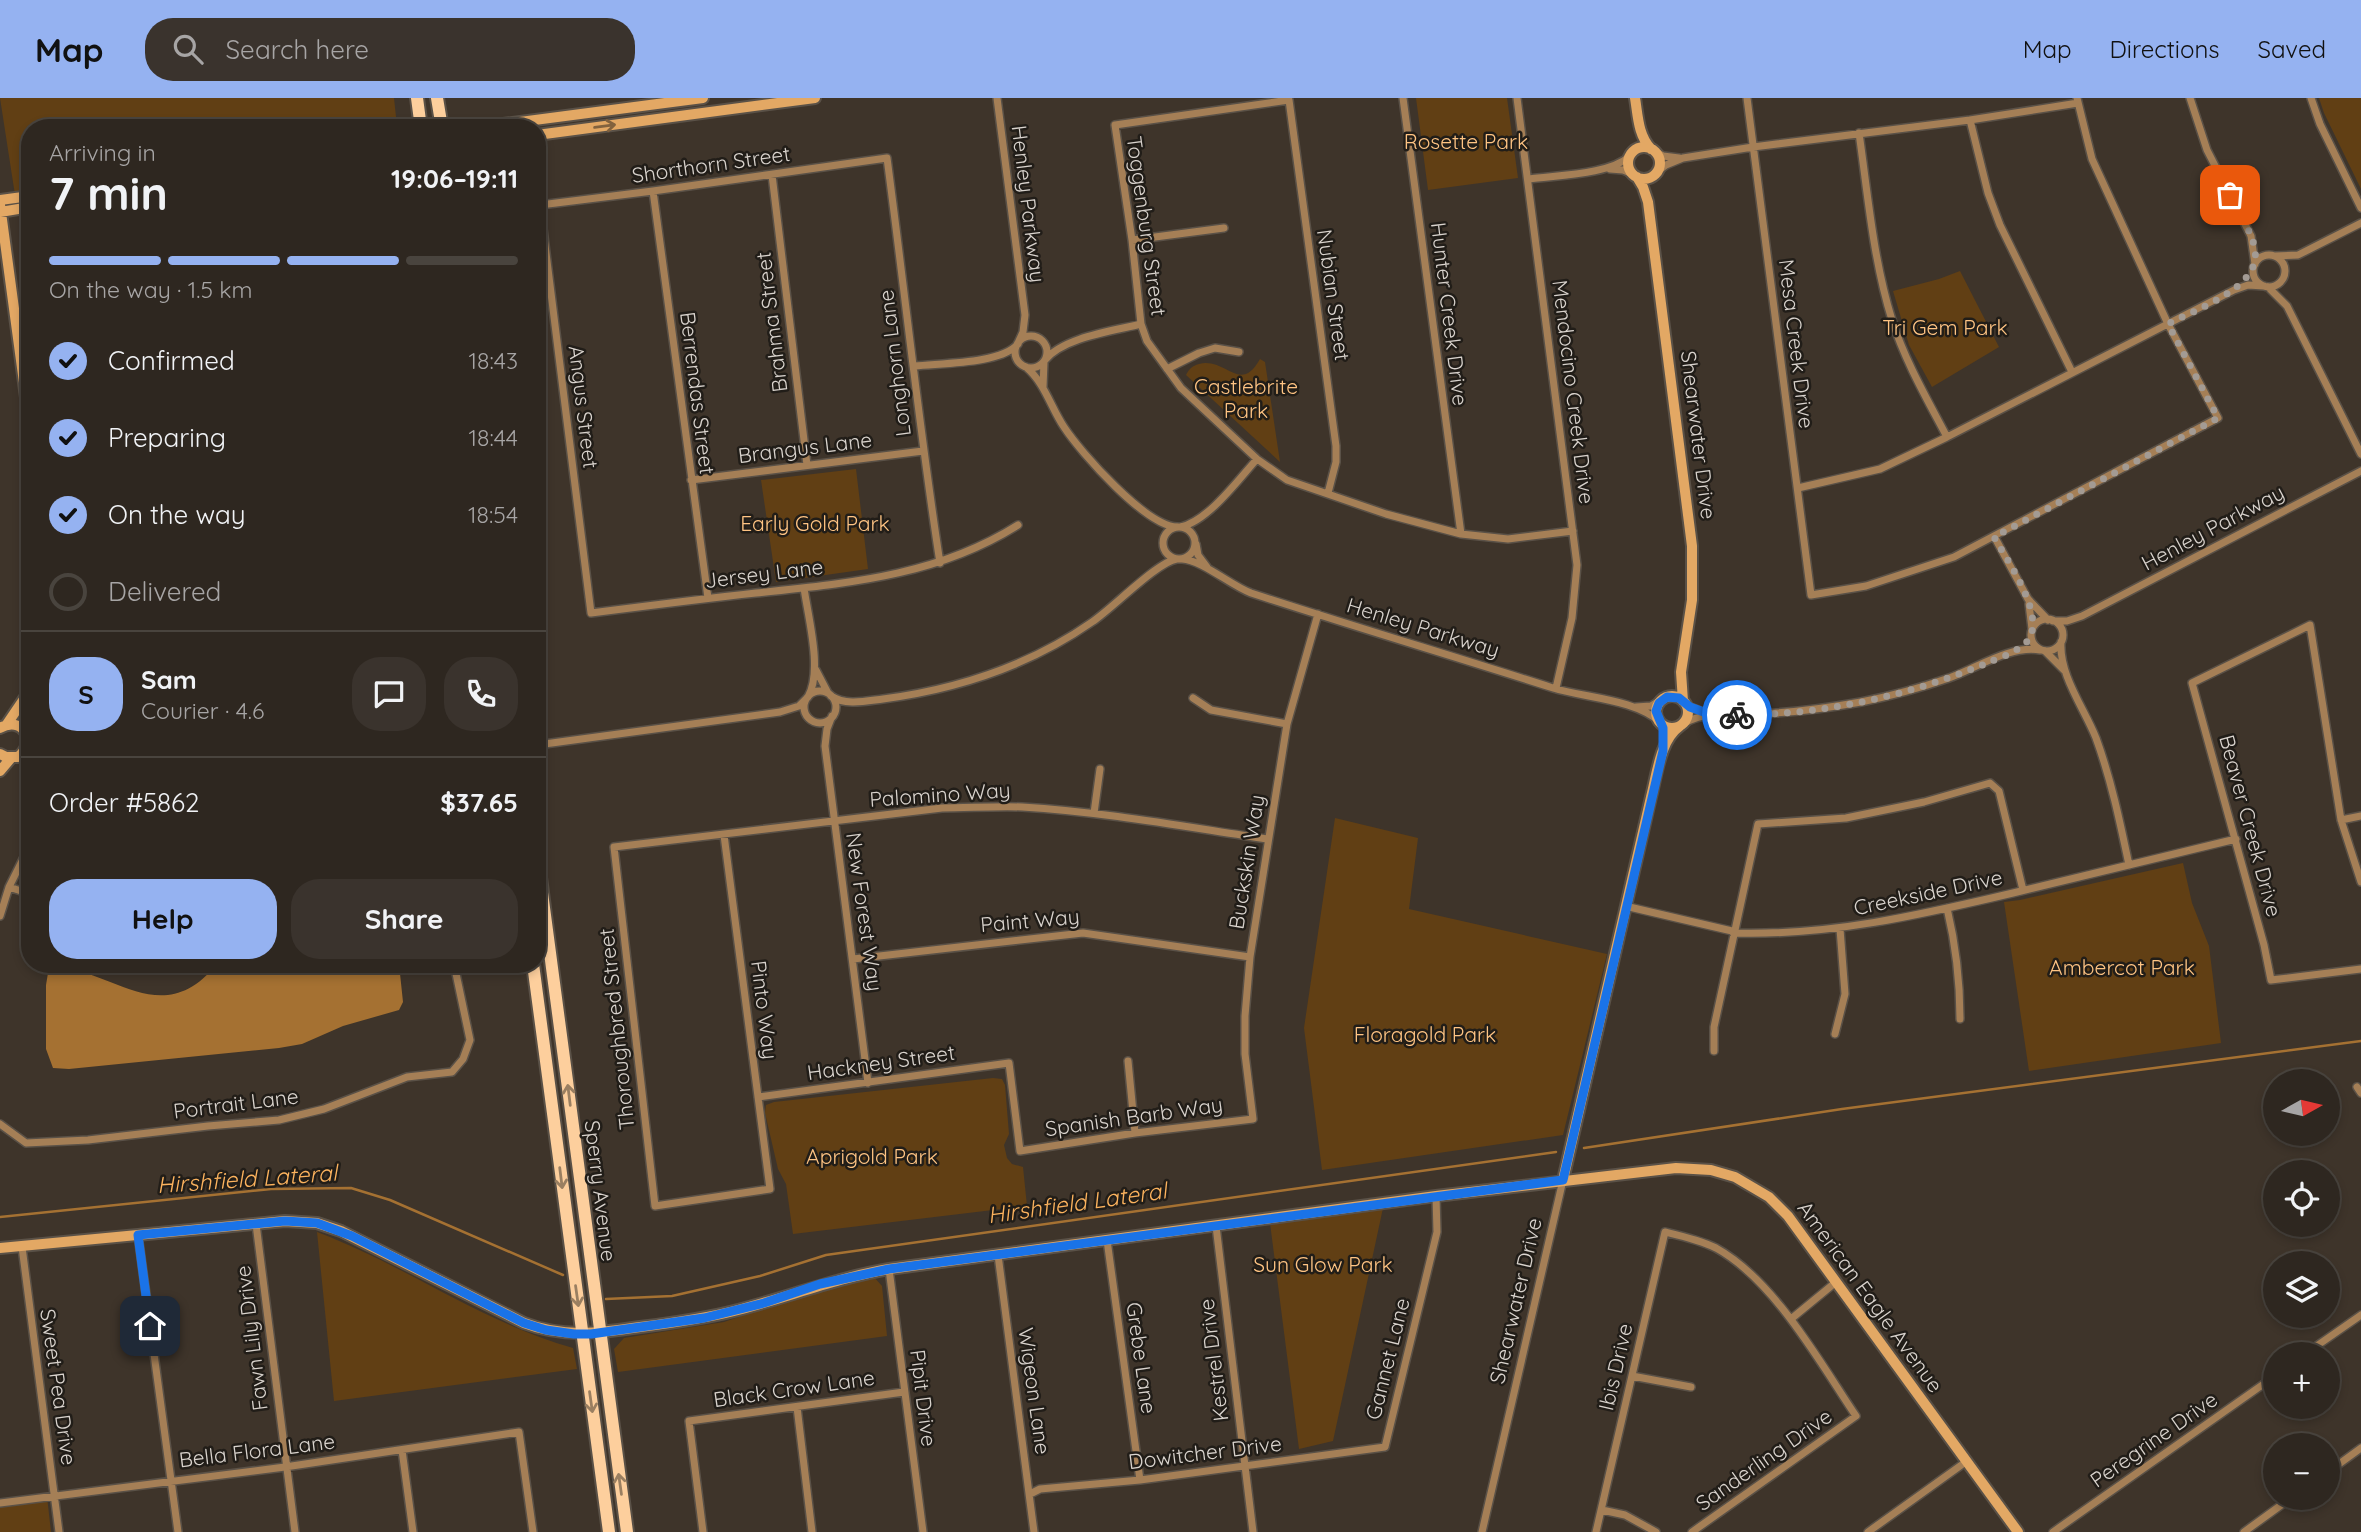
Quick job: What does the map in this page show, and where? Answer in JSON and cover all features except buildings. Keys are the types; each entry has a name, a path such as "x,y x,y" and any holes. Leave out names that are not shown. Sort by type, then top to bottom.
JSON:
{"main road":[{"path":"417,98 420,119"},
{"path":"438,98 441,119"},
{"name":"Sperry Avenue","path":"546,923 627,1532"},
{"name":"Sperry Avenue","path":"534,973 609,1532"}],"street":[{"path":"542,119 703,98"},
{"path":"546,134 815,98"},
{"name":"Henley Parkway","path":"997,98 1025,315 1023,332 1018,343"},
{"name":"Hunter Creek Drive","path":"1403,98 1461,534"},
{"name":"Mendocino Creek Drive","path":"1517,98 1577,565 1576,595 1556,688"},
{"path":"1635,98 1639,126 1645,142 1659,161 1656,173"},
{"name":"Mesa Creek Drive","path":"1747,98 1811,595 1866,586 1908,573 1954,557 1994,537"},
{"path":"2190,98 2207,150 2251,236 2255,250 2254,277 2287,306"},
{"path":"2311,98 2320,124 2361,208"},
{"name":"Nubian Street","path":"1115,125 1289,100 1336,446 1336,462 1328,493"},
{"path":"1529,179 1605,169 1623,170 1646,179 1666,164 1683,158 1753,146 1970,120 2077,101 2092,159 2168,324 2218,418 1994,537 2028,600 2033,643 2066,673"},
{"path":"1970,120 1988,193 2000,225 2072,372"},
{"name":"Toggenburg Street","path":"1115,125 1141,324 1147,341 1181,388 1257,459 1287,480 1386,514 1461,534 1508,539 1573,531"},
{"path":"1635,176 1629,166 1637,143 1639,126"},
{"path":"1859,133 1878,266 1892,321 1903,351 1947,437"},
{"path":"1605,169 1623,162 1642,148 1665,157 1683,158"},
{"name":"Shorthorn Street","path":"546,204 887,158"},
{"name":"Longhorn Lane","path":"887,158 915,366 923,451 940,563"},
{"name":"Shearwater Drive","path":"1648,202 1656,173"},
{"name":"Brahma Street","path":"772,175 807,465"},
{"name":"Shearwater Drive","path":"1635,176 1643,187 1648,202 1692,535 1692,600 1681,673 1684,701"},
{"name":"Berrendas Street","path":"653,191 708,598"},
{"path":"21,198 0,202 21,362"},
{"path":"0,212 21,208"},
{"path":"2234,289 2248,285 2277,285 2293,262 2304,253 2361,223"},
{"path":"1132,240 1224,228"},
{"path":"2251,236 2284,265 2287,306 2361,454"},
{"name":"Angus Street","path":"546,253 591,613"},
{"path":"1798,488 1880,469 2234,289 2247,279 2262,257 2286,257 2304,253"},
{"name":"Henley Parkway","path":"1025,315 1032,331 1041,340"},
{"path":"992,357 1036,367 1052,353 1070,343 1141,324"},
{"path":"915,366 992,357 1010,351 1026,337 1051,343 1070,343"},
{"path":"1041,340 1046,348 1043,388"},
{"path":"1018,343 1016,358 1043,388 1079,448 1152,518 1166,526 1190,531 1198,555 1210,571"},
{"path":"1167,369 1215,348 1239,352"},
{"name":"Brangus Lane","path":"691,480 923,451"},
{"path":"1163,545 1169,531 1191,524 1206,514 1257,459"},
{"name":"Henley Parkway","path":"2050,620 2067,621 2082,616 2361,471"},
{"path":"780,712 800,714 821,722 841,708 858,702 930,692 1012,667 1053,647 1091,623 1168,561 1193,552 1206,514"},
{"path":"1151,573 1163,556 1160,531 1152,518"},
{"name":"Jersey Lane","path":"591,613 884,576 940,563 992,542 1018,525"},
{"path":"1163,545 1169,555 1179,559"},
{"name":"Henley Parkway","path":"1179,559 1190,560 1242,589 1556,688 1632,707 1654,716 1660,722"},
{"path":"804,588 814,666 812,687 804,708 811,720"},
{"path":"2028,600 2060,627 2061,657 2096,739 2113,793 2129,865"},
{"name":"Buckskin Way","path":"1253,1119 1245,1054 1245,1016 1251,957 1287,724 1318,614"},
{"name":"Henley Parkway","path":"2062,639 2082,616"},
{"path":"2010,653 2026,642 2039,622 2050,620"},
{"name":"Beaver Creek Drive","path":"2341,820 2310,625 2192,683 2236,839 2271,980 2361,969"},
{"path":"1712,715 1671,696 1662,700 1656,711 1660,722 1668,727 1712,715 1805,710 1883,698 1951,678 2010,653 2029,649 2054,649 2062,639"},
{"path":"814,666 835,705 833,715"},
{"name":"Shearwater Drive","path":"1662,700 1681,673"},
{"path":"546,744 780,712 799,706 818,691 838,700 858,702"},
{"path":"1193,698 1211,710 1287,724"},
{"name":"Henley Parkway","path":"1632,707 1651,706 1662,700"},
{"path":"1681,725 1688,714 1684,701"},
{"path":"4,726 21,707"},
{"name":"New Forest Way","path":"825,746 833,715"},
{"name":"New Forest Way","path":"811,720 818,728 825,746 868,1083"},
{"name":"Shearwater Drive","path":"1660,722 1663,751"},
{"name":"Shearwater Drive","path":"1482,1532 1663,751 1681,725"},
{"path":"4,726 18,726 21,729"},
{"path":"0,771 10,756"},
{"path":"1094,813 1100,769"},
{"path":"1714,1051 1714,1027 1758,824 1846,818 1924,802 1983,784 1993,785 1999,791 2023,891"},
{"name":"Palomino Way","path":"614,847 942,808 985,807 1094,813 1268,839"},
{"path":"2361,816 2341,820 2361,882"},
{"name":"Pinto Way","path":"724,835 770,1189"},
{"name":"Creekside Drive","path":"1625,906 1734,933 1781,934 1840,929 2023,891 2236,839"},
{"name":"Thoroughbred Street","path":"614,847 655,1206 770,1189"},
{"path":"0,916 9,887 21,863"},
{"path":"9,887 21,891"},
{"path":"1947,908 1956,947 1960,1020"},
{"path":"1835,1034 1845,994 1840,929"},
{"name":"Paint Way","path":"853,959 1083,933 1251,957"},
{"name":"Portrait Lane","path":"3,1127 26,1143 50,1143 279,1120 324,1109 407,1077 452,1072 463,1059 470,1040 456,973"},
{"path":"1128,1061 1135,1133"},
{"name":"Hackney Street","path":"758,1097 1009,1063 1020,1151"},
{"name":"Spanish Barb Way","path":"1020,1151 1135,1133 1253,1119"},
{"name":"American Eagle Avenue","path":"0,1248 256,1223 295,1221 329,1226 524,1323 556,1332 582,1334 704,1318 764,1303 820,1284 889,1269 1563,1180 1688,1168 1711,1170 1735,1177 1758,1189 1779,1206 2018,1532"},
{"name":"Gannet Lane","path":"1385,1447 1437,1232 1436,1196"},
{"name":"Fawn Lily Drive","path":"256,1223 295,1532"},
{"name":"Kestrel Drive","path":"1216,1226 1253,1532"},
{"name":"Ibis Drive","path":"1596,1532 1665,1232 1697,1240 1727,1255 1748,1273 1790,1318"},
{"path":"138,1235 178,1532"},
{"name":"Grebe Lane","path":"1107,1240 1140,1480"},
{"name":"Sweet Pea Drive","path":"22,1247 59,1532"},
{"name":"Wigeon Lane","path":"998,1255 1034,1532"},
{"name":"Pipit Drive","path":"889,1269 923,1532"},
{"path":"1790,1318 1836,1282"},
{"path":"2322,1342 2361,1315"},
{"name":"Sanderling Drive","path":"1692,1532 1856,1416 1790,1318"},
{"path":"1632,1376 1691,1387"},
{"name":"Peregrine Drive","path":"2053,1532 2263,1384"},
{"name":"Black Crow Lane","path":"703,1532 689,1421 904,1392"},
{"path":"797,1407 812,1532"},
{"name":"Bella Flora Lane","path":"0,1503 285,1467 519,1432 533,1532"},
{"name":"Dowitcher Drive","path":"1030,1494 1040,1489 1140,1480 1385,1447"},
{"path":"2340,1463 2361,1448"},
{"path":"402,1450 413,1532"},
{"path":"1868,1532 1967,1461"},
{"path":"1602,1510 1625,1515 1656,1532"},
{"path":"2244,1532 2274,1510"}],"green space":[{"path":"0,98 394,98 396,119 21,119 21,194 15,195"},
{"name":"Rosette Park","path":"1416,98 1507,98 1518,178 1428,190"},
{"path":"2319,98 2361,98 2361,189 2324,113"},
{"name":"Tri Gem Park","path":"1960,271 1999,347 1932,387 1909,345 1893,291"},
{"name":"Castlebrite Park","path":"1260,359 1265,362 1280,462 1186,375 1194,366 1209,363 1239,375 1246,374"},
{"name":"Early Gold Park","path":"856,469 868,569 776,582 761,480"},
{"name":"Floragold Park","path":"1335,818 1418,838 1409,909 1607,954 1563,1135 1322,1170 1304,1028"},
{"name":"Ambercot Park","path":"2183,863 2192,903 2209,946 2221,1043 2029,1071 2004,902"},
{"name":"Aprigold Park","path":"1002,1079 1005,1085 1009,1134 1004,1145 1007,1158 1012,1164 1023,1167 1027,1206 793,1234 786,1184 778,1169 765,1113 766,1105"},
{"name":"Sun Glow Park","path":"1383,1208 1333,1441 1299,1449 1270,1223"},
{"path":"317,1232 350,1245 507,1324 573,1348 577,1369 334,1401"},
{"path":"873,1276 882,1286 887,1336 618,1372 614,1349 624,1338 724,1322 809,1293"},
{"path":"47,1496 51,1532 0,1532 0,1502"}],"shaded area":[{"path":"48,973 85,973 139,992 158,995 177,993 197,983 208,973 400,973 403,1002 399,1010 343,1026 302,1044 69,1069 53,1068 46,1049"}],"waterway":[{"path":"1584,1148 1842,1109 2361,1041"},
{"name":"Hirshfield Lateral","path":"606,1299 672,1296 760,1276 826,1255 1556,1152"},
{"name":"Hirshfield Lateral","path":"0,1217 271,1189 351,1188 390,1200 563,1275"}],"way so far":[{"path":"1737,715 1805,710 1883,698 1951,678 2010,653 2026,642 2033,622 2028,600 1994,537 2218,418 2168,324 2241,285 2254,268 2255,250 2251,236 2230,195"}],"route":[{"path":"150,1326 138,1235 285,1221 317,1223 352,1236 524,1323 556,1332 582,1334 704,1318 764,1303 820,1284 889,1269 1563,1180 1663,751 1663,728 1656,715 1657,707 1661,700 1675,696 1690,707 1712,715 1737,715"}]}
